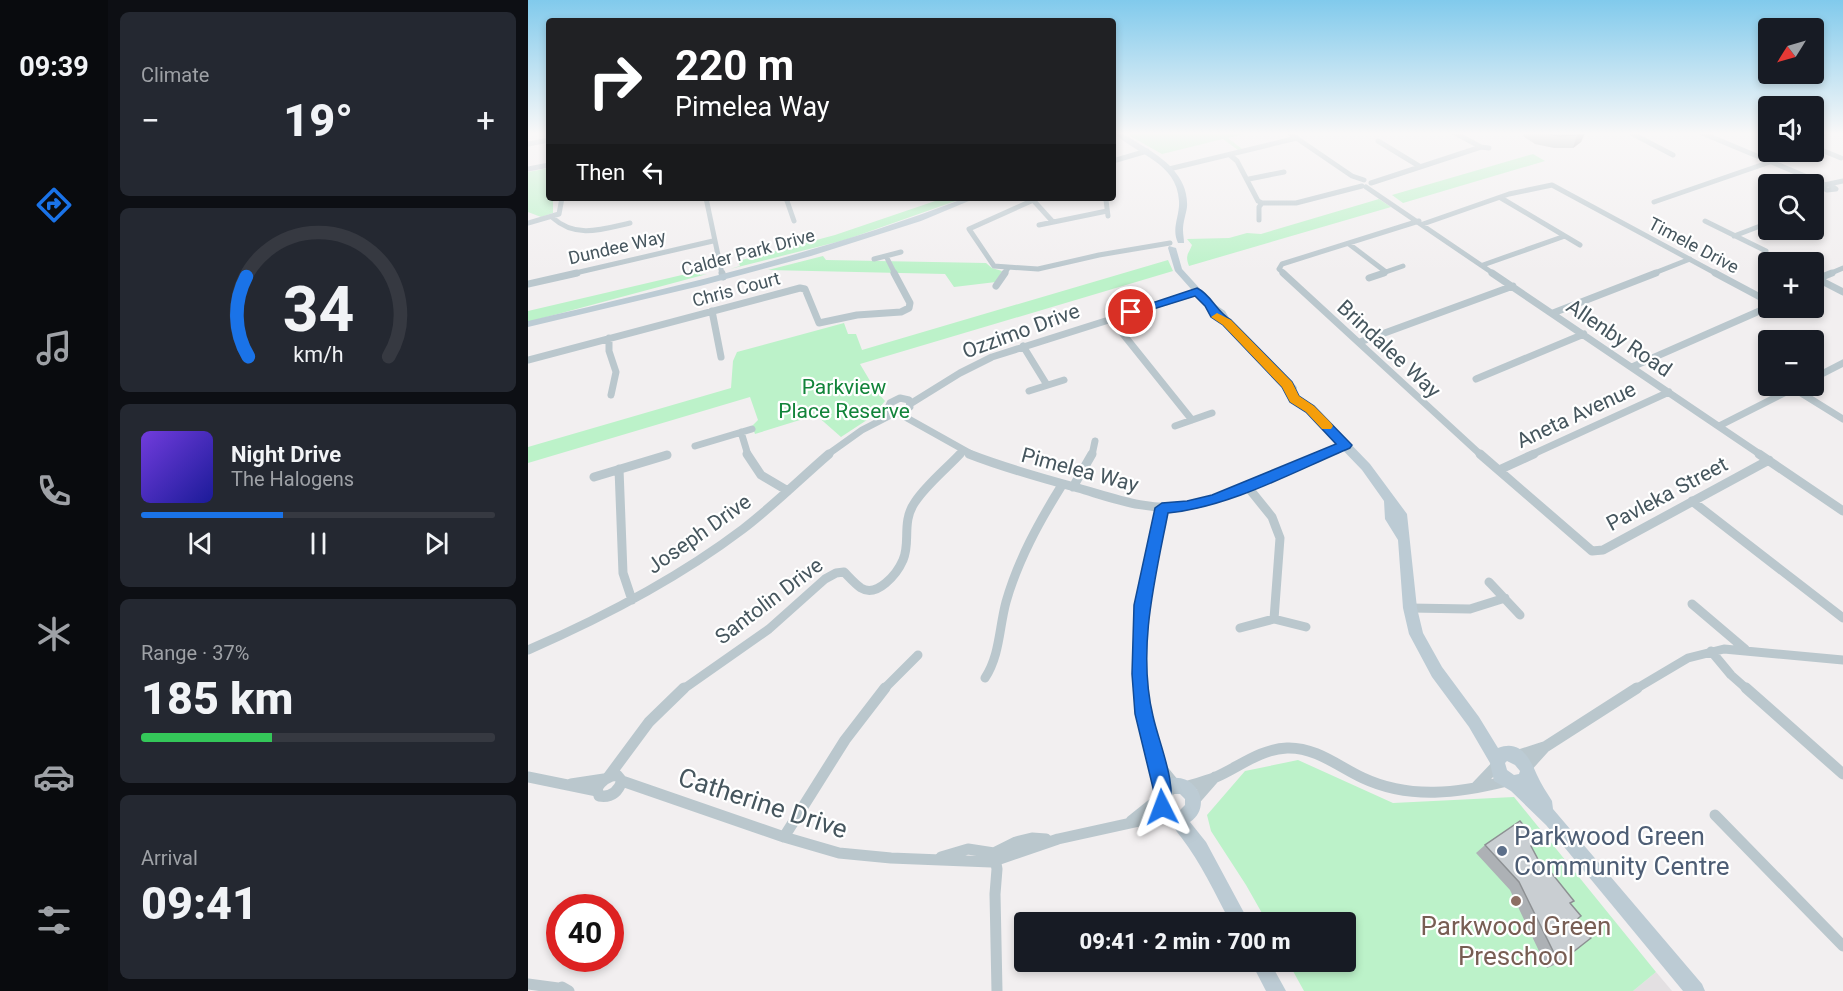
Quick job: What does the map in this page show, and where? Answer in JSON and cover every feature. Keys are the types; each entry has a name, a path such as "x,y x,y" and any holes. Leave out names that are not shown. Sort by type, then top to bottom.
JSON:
{"street":[{"path":"1176,179 1183,197 1174,245 1178,269 1210,305 1215,315 1227,322 1287,385 1294,399 1310,409 1366,467 1390,501 1391,519 1403,537 1410,608 1416,634 1437,672 1552,819 1695,991"},
{"path":"1249,179 1258,201 1262,203 1296,202 1379,179"},
{"name":"Allenby Road","path":"1358,179 1843,511"},
{"path":"1654,202 1720,179"},
{"path":"1809,179 1843,193"},
{"path":"1828,187 1842,181"},
{"name":"Timele Drive","path":"1421,223 1543,185 1552,185 1760,297 1767,304 1767,307 1632,366"},
{"path":"1501,198 1580,245"},
{"path":"528,223 553,218 561,212 562,201"},
{"path":"706,201 713,241 723,277"},
{"path":"787,201 794,221"},
{"name":"Calder Park Drive","path":"528,324 723,277 848,242 964,201"},
{"path":"1032,201 969,229 991,265 1008,268 1050,268 1099,255 1174,245"},
{"path":"1037,201 1053,222"},
{"path":"1040,225 1108,214 1106,201"},
{"path":"1259,220 1259,207 1262,203"},
{"path":"553,218 567,230 575,232 588,232 630,223"},
{"path":"1705,221 1766,251"},
{"name":"Brindalee Way","path":"1421,223 1282,264 1279,269 1360,342 1421,402 1581,545"},
{"path":"1734,236 1758,227"},
{"path":"1483,265 1565,236"},
{"name":"Dundee Way","path":"528,284 713,241"},
{"path":"1349,244 1386,272"},
{"path":"874,259 901,252"},
{"name":"Chris Court","path":"528,360 800,288 806,289 819,323 857,315 901,312 909,308 910,303 886,256"},
{"path":"1553,313 1690,259"},
{"path":"1369,278 1403,266"},
{"path":"1824,274 1843,267"},
{"path":"996,286 1008,268"},
{"path":"1824,282 1843,292"},
{"path":"1360,342 1513,286"},
{"name":"Ozzimo Drive","path":"908,404 976,364 1023,346 1197,292"},
{"path":"712,311 721,357"},
{"path":"1111,319 1192,420"},
{"path":"1476,379 1584,334"},
{"path":"609,338 609,351 616,372 611,395"},
{"path":"1023,346 1047,385"},
{"path":"1824,373 1843,363"},
{"path":"1029,391 1064,380"},
{"name":"Aneta Avenue","path":"1499,470 1669,392"},
{"path":"1719,426 1778,396"},
{"path":"1809,396 1843,419"},
{"name":"Joseph Drive","path":"528,650 632,600 720,547 788,491 830,451 873,422 888,408 892,400 908,404"},
{"path":"908,404 914,421"},
{"name":"Joseph Drive","path":"873,422 897,413 908,404"},
{"name":"Pimelea Way","path":"888,408 964,452 1003,467 1131,503 1162,508 1207,501 1345,445"},
{"path":"1175,426 1212,413"},
{"path":"695,446 752,429"},
{"path":"741,432 749,462 757,473 788,491"},
{"path":"1073,487 1093,453 1095,441"},
{"name":"Santolin Drive","path":"597,791 614,781 632,746 649,723 695,679 770,629 825,579 836,573 844,572 865,590 873,591 884,585 898,570 904,559 906,523 915,502 964,452"},
{"path":"594,477 667,455"},
{"name":"Pavleka Street","path":"1581,545 1592,551 1603,549 1769,460"},
{"path":"619,469 624,573 632,600"},
{"path":"985,678 993,667 1001,621 1019,562 1037,526 1062,485"},
{"path":"1247,486 1274,519 1279,529 1274,619"},
{"path":"1692,501 1843,618"},
{"path":"1162,508 1142,605 1143,714 1155,758 1234,912"},
{"path":"1489,582 1520,615"},
{"path":"1410,608 1475,610 1488,607 1504,598"},
{"path":"1692,604 1745,650"},
{"path":"1240,628 1274,619 1306,627"},
{"path":"997,991 994,859 1052,840 1128,822 1176,801 1215,777 1267,751 1288,748 1315,753 1372,783 1416,794 1434,795 1476,787 1512,768 1653,677 1688,658 1712,651 1745,650 1843,660"},
{"path":"1712,651 1731,675 1843,774"},
{"path":"784,837 865,710 895,676 918,655"},
{"path":"1476,787 1512,768"},
{"name":"Catherine Drive","path":"528,777 597,791 599,796 606,797 614,781"},
{"name":"Catherine Drive","path":"562,785 614,781 679,799 784,837 839,853 891,858 994,859"},
{"path":"1128,822 1176,801"},
{"path":"1714,815 1843,945"},
{"path":"1266,972 1276,991"},
{"path":"528,984 560,990"}],"shaded area":[{"path":"1656,972 1672,991 1633,991"}],"green space":[{"path":"528,179 546,179 546,201 553,201 553,213 541,217 528,212"},
{"path":"1446,179 1483,179 1403,203 1392,195"},
{"path":"1379,199 1391,207 1189,266 1187,257 1192,245 1187,239 1229,238 1247,233 1261,234"},
{"path":"935,201 956,201 845,240 730,269 740,266 738,261 835,235"},
{"path":"823,256 826,260 986,263 1002,271 996,282 954,287 945,274 768,270"},
{"name":"Parkview Place Reserve","path":"1168,260 1173,271 860,364 876,391 885,401 873,416 841,437 816,415 755,434 752,426 758,420 750,397 528,463 528,447 731,388 733,361 737,352 844,323 848,334 856,334 862,350"},
{"path":"699,271 700,275 707,274 528,322 528,311"},
{"path":"1298,760 1393,803 1514,797 1656,972 1633,991 1304,991 1294,972 1356,972 1356,912 1261,912 1211,831 1207,815 1245,771"}],"building":[{"path":"1520,821 1537,841 1531,846 1540,863 1542,861 1574,901 1570,903 1581,916 1576,920 1591,938 1559,963 1519,882 1485,845"}],"slow traffic":[{"path":"1217,317 1227,322 1287,385 1294,399 1310,409 1327,426"}],"place":[{"name":"Parkwood Green Community Centre","path":"1502,851"},
{"name":"Parkwood Green Preschool","path":"1516,901"}],"route":[{"path":"1131,312 1197,292 1210,305 1215,315 1227,322 1287,385 1294,399 1310,409 1345,445 1214,499 1187,506 1162,508 1142,605 1140,674 1143,714 1163,792 1162,807"}]}
